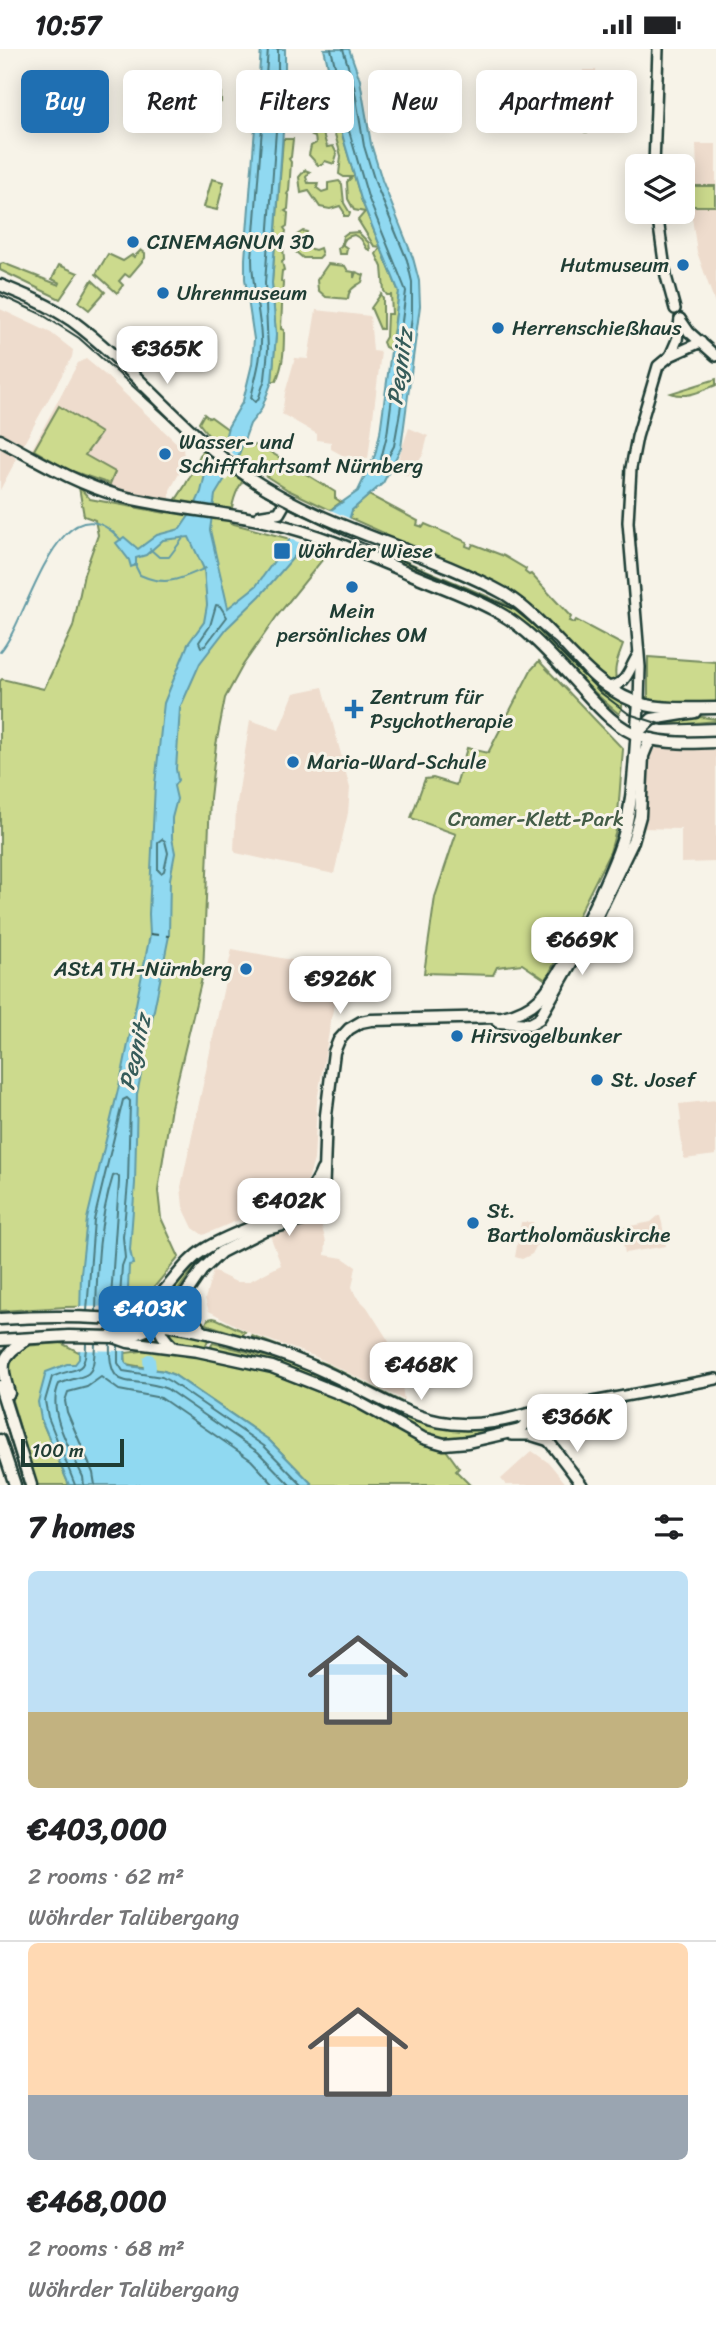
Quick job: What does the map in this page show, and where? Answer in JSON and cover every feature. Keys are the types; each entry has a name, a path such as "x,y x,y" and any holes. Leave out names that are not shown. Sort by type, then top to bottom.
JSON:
{"main road":[{"path":"0,285 42,303 74,323 205,443 246,475 283,498 505,594 540,620 607,687 639,703 665,708 712,708"},
{"path":"0,440 94,488 136,500 242,517 293,529 351,549 502,614 537,642 608,716 636,734 679,742 716,742"},
{"path":"242,517 276,515 282,509 283,498"},
{"path":"480,1019 523,1011 541,997 552,985 591,909 621,843 629,810 639,703"},
{"path":"636,734 654,718 712,708"},
{"path":"128,1338 158,1324 174,1312 202,1270 221,1252 257,1233 314,1217 322,1205 328,1091 335,1048 349,1029 365,1021 480,1019 533,1023 543,1013 628,855 639,820 643,756 652,739"},
{"path":"128,1318 144,1310 160,1296 187,1263 202,1250 299,1203 310,1192 323,1167"},
{"path":"285,1211 289,1222"},
{"path":"185,1295 188,1314 205,1332"},
{"path":"160,1296 158,1324 161,1335 173,1346"},
{"path":"0,1319 128,1318 205,1332 313,1367 428,1420 464,1425 498,1422 528,1414 528,1421 523,1428 492,1437 452,1444 436,1443 351,1398 301,1377 257,1363 128,1338 77,1336 0,1340"},
{"path":"213,1354 209,1344 223,1337"},
{"path":"10,1418 10,1397 3,1373 3,1362 9,1351 28,1339"},
{"path":"0,1386 31,1485"},
{"path":"385,1415 400,1417 406,1412"},
{"path":"0,1440 15,1485"}],"street":[{"path":"654,154 658,49"},
{"path":"659,224 666,276 675,309"},
{"path":"670,356 677,340 680,320 689,332 716,356"},
{"path":"639,703 628,522 629,477 654,374 660,363 670,356 701,342"},
{"path":"607,687 626,680 638,652"},
{"path":"582,1485 528,1414 556,1411 716,1379"},
{"path":"548,1441 544,1424 556,1411"},
{"path":"492,1437 527,1434 548,1441"}],"shaded area":[{"path":"696,144 716,144 716,306 697,252 693,224 695,224"},
{"path":"0,309 51,333 73,350 72,357 23,445 0,434"},
{"path":"316,310 370,316 373,351 381,352 368,459 342,455 331,449 331,442 317,440 317,434 282,414 295,358 308,359"},
{"path":"86,359 183,449 185,463 170,490 170,502 91,482 32,454 32,449 78,363"},
{"path":"409,428 428,436 423,455 409,476 394,471"},
{"path":"0,446 12,453 16,460 0,490"},
{"name":"Maria-Ward-Schule","path":"323,687 350,788 348,813 334,874 236,853 236,809 250,720 279,730 294,693"},
{"path":"648,748 716,750 716,862 681,863 681,829 642,828"},
{"path":"232,949 340,969 317,1101 314,1160 308,1180 300,1191 288,1199 203,1235 193,1228 183,1207 181,1187"},
{"path":"716,1100 716,1155 684,1159 679,1104"},
{"path":"658,1216 666,1246 625,1253 620,1228 651,1222"},
{"path":"521,1222 533,1222 539,1241 532,1254 522,1259 515,1257"},
{"path":"321,1224 326,1242 325,1255 343,1258 356,1267 352,1287 388,1340 399,1364 404,1400 314,1356 252,1334 209,1311 205,1299 213,1271 236,1282 248,1282 281,1265 270,1235 304,1225"},
{"path":"532,1451 549,1463 567,1485 506,1485 501,1479"}],"green space":[{"path":"314,133 323,133 327,147 333,146 337,154 334,164 325,161 318,165 309,155 311,146 316,143 315,137 312,136"},
{"path":"335,133 342,133 361,199 381,247 374,246 358,220 365,212 354,210 348,199 347,182 352,177 339,174 341,156"},
{"path":"283,139 293,139 289,159 288,209 285,211 288,213 287,226 284,228 284,270 281,281 281,329 284,330 284,343 281,368 276,381 272,381 276,335 272,283"},
{"path":"305,170 310,172 306,177 308,183 318,183 317,188 322,192 328,190 328,183 339,181 342,184 344,203 349,216 344,216 340,206 330,209 320,207 309,191 301,193 299,177"},
{"path":"212,179 224,182 217,210 204,207"},
{"path":"695,186 715,186 715,206 695,206"},
{"path":"303,231 307,232 304,240 308,248 320,248 322,255 319,258 303,258 296,252 297,235"},
{"path":"358,232 369,243 370,250 354,235 344,241 346,254 339,254 338,248 343,236"},
{"path":"381,247 399,292 391,350 385,347 383,342 386,337 387,314 392,314 391,295 384,291 382,267 376,254"},
{"path":"141,250 145,253 145,258 129,277 125,274 119,281 123,285 117,293 96,274 108,254 123,261 132,255 134,257"},
{"path":"0,264 59,285 60,283 52,279 59,265 78,273 60,299 0,270"},
{"path":"328,264 345,266 348,271 354,272 354,278 356,272 364,275 362,282 354,287 348,299 326,297 318,290 317,280"},
{"path":"92,280 105,292 89,310 79,302"},
{"path":"381,294 383,329 380,329 371,308"},
{"path":"716,379 716,385 694,393 671,393"},
{"path":"59,406 101,433 85,455 115,472 110,484 69,470 34,450"},
{"name":"Wöhrder Wiese","path":"204,414 251,446 259,445 335,492 335,498 341,502 330,510 288,490 252,467 239,487 232,506 230,523 290,539 327,554 277,616 243,665 225,698 210,798 203,974 171,1107 158,1191 161,1218 179,1257 147,1296 129,1306 0,1311 0,681 2,679 44,689 73,627 84,574 98,535 95,520 84,516 79,487 90,499 165,513 185,486 204,446 208,435 199,423"},
{"path":"369,495 418,521 417,525 423,527 425,524 467,542 466,546 471,548 473,544 504,556 526,569 525,572 531,574 571,617 569,621 574,623 576,620 623,645 616,668 617,682 608,680 589,666 543,617 502,587 383,537 384,533 350,518 352,510"},
{"path":"377,549 512,607 530,619 622,700 619,714 521,622 504,611 372,553"},
{"path":"648,657 716,662 716,703 661,703 646,700"},
{"name":"Cramer-Klett-Park","path":"539,661 623,749 617,827 610,852 546,980 522,964 497,967 493,975 424,973 435,897 456,834 411,818 425,779 433,778 456,785 467,748 488,753 531,670"},
{"path":"702,717 716,721 658,723"},
{"path":"197,1261 162,1313 160,1313 164,1299"},
{"path":"213,1318 245,1332 242,1336 206,1324 208,1319"},
{"path":"163,1329 209,1338 205,1347 172,1340"},
{"path":"252,1336 328,1365 402,1402 310,1359"},
{"path":"61,1343 79,1352 79,1360 41,1419 69,1485 37,1485 5,1377 7,1359 24,1346"},
{"path":"213,1343 303,1366 397,1413 306,1376 214,1349 211,1346"},
{"path":"142,1347 179,1351 248,1366 333,1396 412,1437 446,1450 459,1468 456,1471 470,1485 313,1485 269,1440 174,1375 126,1364 125,1353 141,1351"},
{"path":"410,1416 420,1420 518,1420 521,1426 449,1440 431,1438 399,1421"}],"water":[{"path":"261,49 285,49 285,70 259,70"},
{"path":"324,49 349,49 360,80 371,144 419,281 420,306 401,448 383,483 352,510 349,520 304,545 260,596 227,628 200,663 180,708 176,769 178,780 174,786 177,799 172,818 175,853 170,879 169,936 137,1094 130,1250 133,1264 129,1265 125,1361 129,1366 174,1375 269,1440 313,1485 69,1485 41,1419 38,1402 46,1372 67,1364 75,1364 79,1359 81,1274 87,1219 123,1069 150,935 155,784 164,703 188,644 204,622 207,605 204,569 189,537 163,540 146,555 136,558 136,565 131,567 116,543 124,537 138,549 157,535 180,529 201,492 206,470 223,446 228,427 243,401 252,364 254,339 245,279 255,133 283,133 272,283 276,335 272,381 261,410 250,424 238,457 215,495 210,530 228,608 256,586 290,539 358,491 375,455 380,433 399,292 361,199 342,133 354,133 354,70 329,70"}],"pier":[{"path":"220,444 240,459 227,481 205,465"},
{"path":"326,508 353,520 309,546 287,538"},
{"path":"129,1306 127,1351 76,1350 78,1307"}],"waterway":[{"name":"Pegnitz","path":"0,652 11,636 48,559 63,537 80,524 99,524 121,540"},
{"path":"150,549 159,557 169,557 184,537"},
{"path":"135,565 140,575 158,581 181,578 206,568"},
{"path":"149,1360 150,1368"}],"ferry route":[{"path":"150,934 169,936"}],"tram line":[{"path":"0,295 41,314 79,338 223,467 265,495 344,535 515,610 555,643 601,693 629,714 663,725 716,723"},
{"path":"0,1407 24,1485"}],"place":[{"name":"CINEMAGNUM 3D","path":"133,242"},
{"name":"Hutmuseum","path":"683,265"},
{"name":"Uhrenmuseum","path":"163,293"},
{"name":"Herrenschießhaus","path":"498,328"},
{"name":"Wasser- und Schifffahrtsamt Nürnberg","path":"165,454"},
{"name":"Wöhrder Wiese","path":"282,551"},
{"name":"Mein persönliches OM","path":"352,587"},
{"name":"Zentrum für Psychotherapie","path":"354,709"},
{"name":"Maria-Ward-Schule","path":"293,762"},
{"name":"AStA TH-Nürnberg","path":"246,969"},
{"name":"Hirsvogelbunker","path":"457,1036"},
{"name":"St. Josef","path":"597,1080"},
{"name":"St. Bartholomäuskirche","path":"473,1223"}]}
